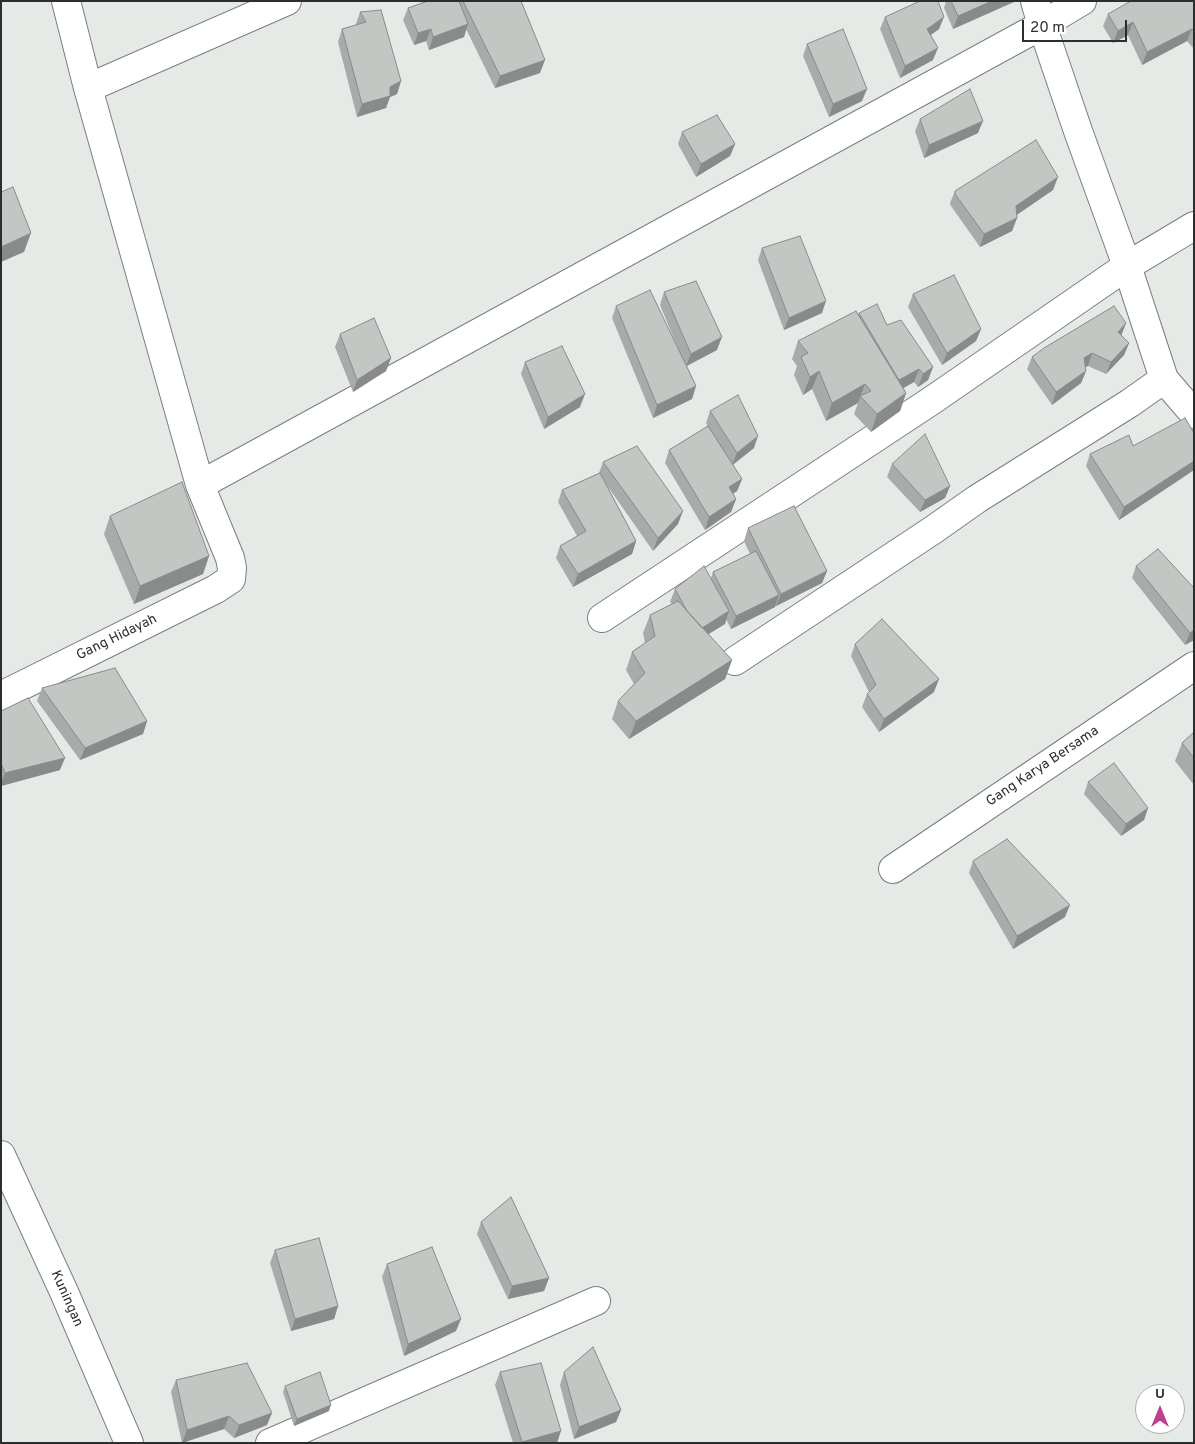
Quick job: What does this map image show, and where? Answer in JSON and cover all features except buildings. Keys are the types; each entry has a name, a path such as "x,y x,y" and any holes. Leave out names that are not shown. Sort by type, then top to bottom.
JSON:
{"street":[{"path":"66,1 88,88 200,486 1038,13 1082,1"},
{"path":"88,88 287,1"},
{"path":"1038,13 1152,338 1164,379 1194,414"},
{"path":"602,618 922,406 1127,266 1194,226"},
{"path":"735,661 977,500 1130,403 1164,379"},
{"name":"Gang Hidayah","path":"1,696 216,589 232,579 230,558 200,486"},
{"name":"Gang Karya Bersama","path":"892,869 1194,666"},
{"name":"Kuningan","path":"1,1156 64,1292 129,1443"},
{"path":"270,1443 596,1301"}]}
